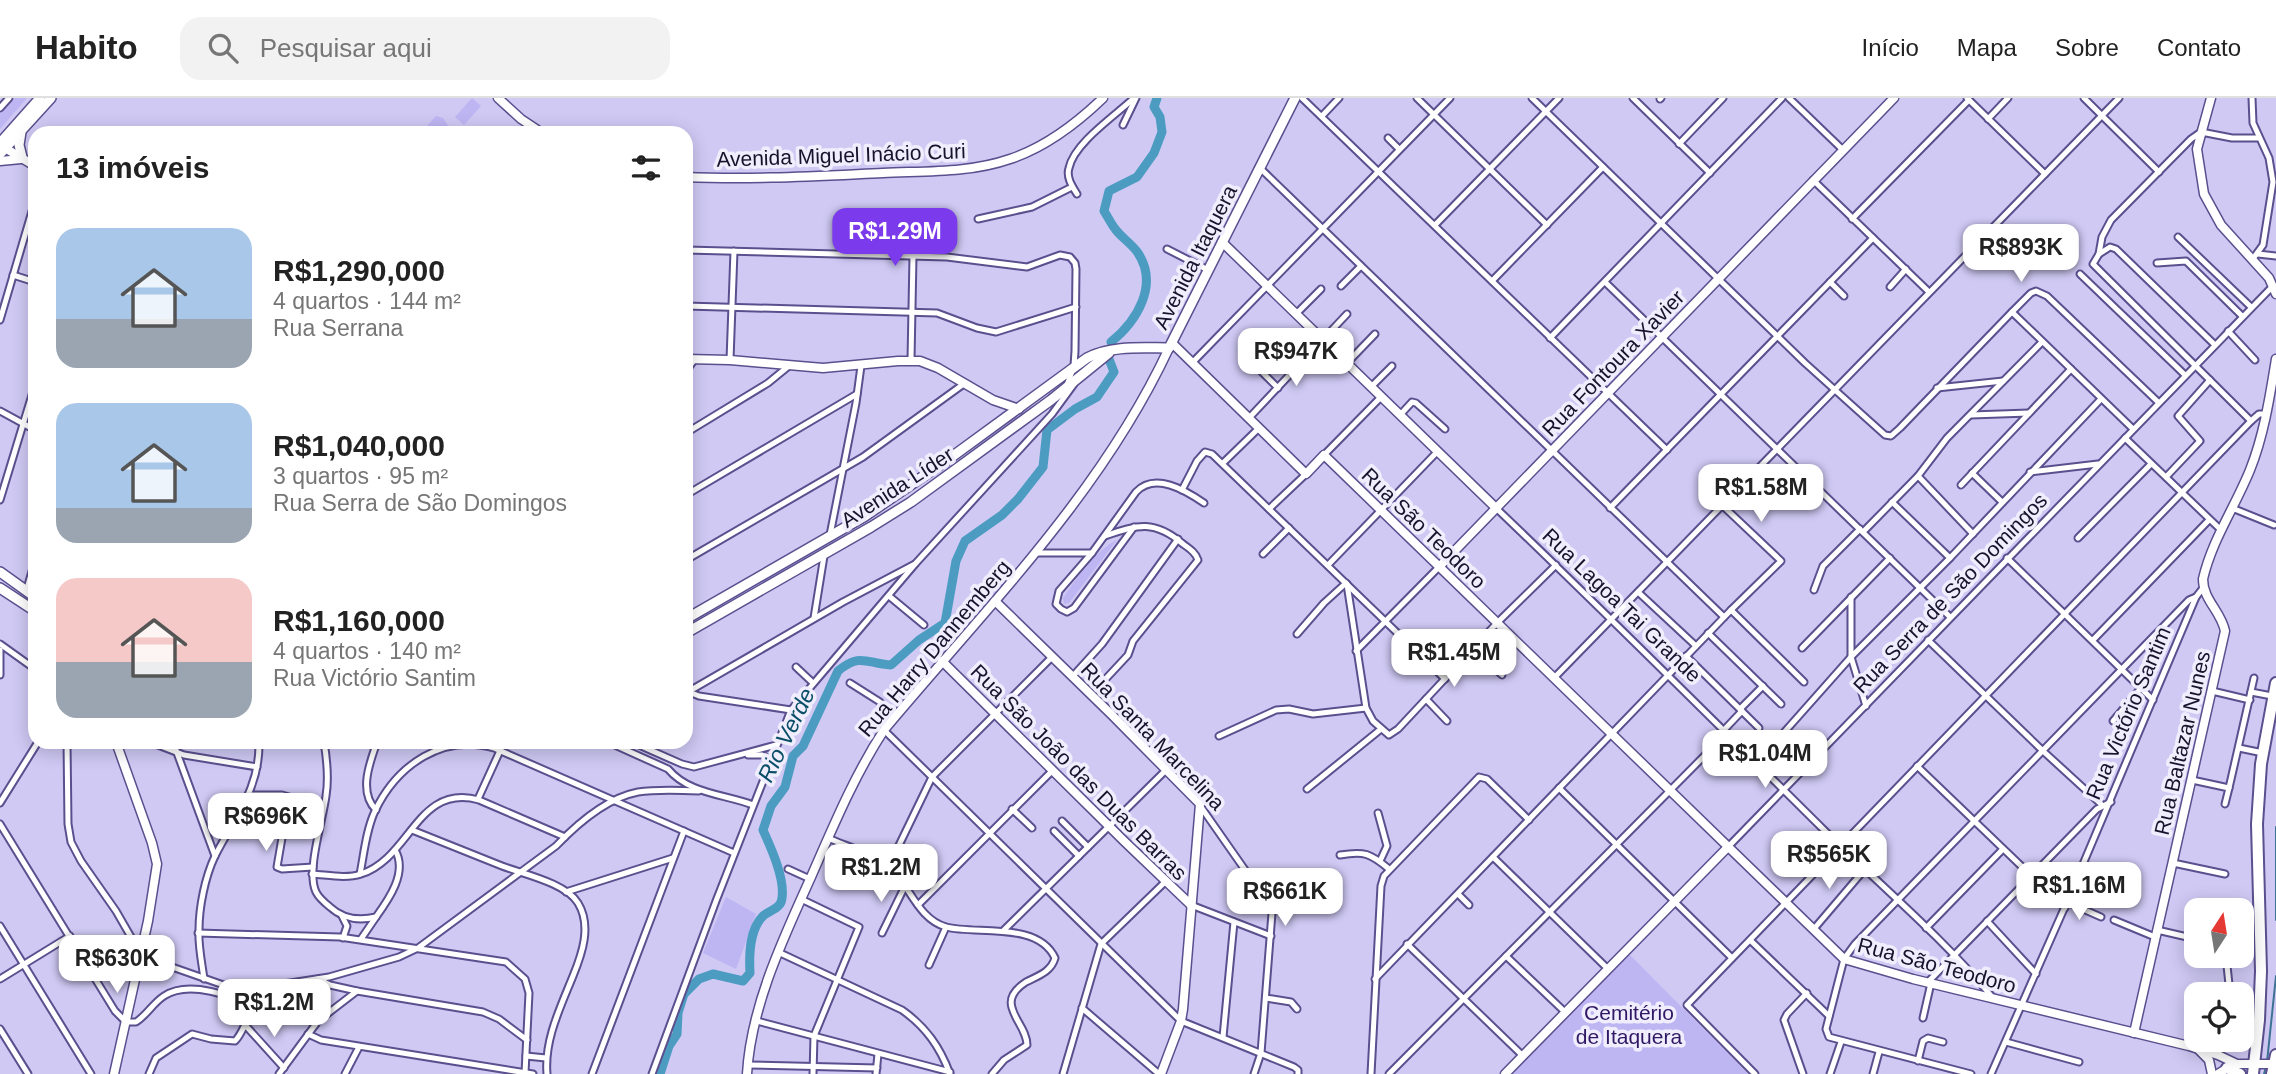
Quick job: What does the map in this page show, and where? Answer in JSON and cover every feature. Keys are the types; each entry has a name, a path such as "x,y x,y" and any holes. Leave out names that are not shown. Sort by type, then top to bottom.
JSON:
{"highway":[{"path":"2268,1065 2260,1007 2257,841 2263,753 2276,682"}],"main road":[{"path":"2,154 40,98"},
{"path":"2,154 51,98"},
{"path":"498,98 531,126"},
{"name":"Avenida Miguel Inácio Curi","path":"693,177 733,179 823,176 938,171 984,166 1009,160 1041,145 1073,125 1103,98"},
{"name":"Avenida Itaquera","path":"1019,409 1076,364 1094,354 1170,346 1295,98"},
{"name":"Rua Fontoura Xavier","path":"1439,567 1894,98"},
{"path":"2211,98 2197,156 2201,183 2208,203 2221,225 2255,257 2275,290"},
{"path":"22,131 19,145 23,158"},
{"path":"2,154 28,161"},
{"name":"Rua Lagoa Tai Grande","path":"1222,242 1496,508"},
{"path":"1170,346 1192,363 1306,474 1324,455"},
{"name":"Rua Harry Dannemberg","path":"747,1069 757,1021 778,952 851,788 884,730 1036,553 1113,449 1148,392 1170,346"},
{"name":"Avenida Líder","path":"693,626 871,527 929,490 1113,350"},
{"path":"693,359 824,368 911,360 929,363 993,400 1019,409"},
{"name":"Rua Victório Santim","path":"2203,587 2206,567 2221,530 2252,467 2276,359"},
{"name":"Avenida Líder","path":"693,615 829,537 918,481 1019,409"},
{"name":"Rua São Teodoro","path":"1324,455 1844,959 1929,983 2184,1045"},
{"path":"4,575 28,593"},
{"name":"Rua Baltazar Nunes","path":"2134,1033 2225,631 2203,587"},
{"path":"0,588 28,606"},
{"name":"Rua Santa Marcelina","path":"995,601 1200,804"},
{"name":"Rua São João das Duas Barras","path":"943,661 1191,905"},
{"path":"2272,703 2276,720"},
{"path":"114,1074 155,885 157,864 118,749"},
{"path":"1160,1074 1181,1021 1200,804"},
{"name":"Rua Serra de São Domingos","path":"1505,1074 1728,847"},
{"path":"2200,1052 2206,1055 2212,1074"},
{"name":"Rua São Teodoro","path":"2208,1052 2218,1055 2230,1070 2268,1065"}],"street":[{"path":"0,108 9,98"},
{"path":"1123,125 1135,98"},
{"path":"1077,194 1068,176 1068,168 1076,153 1135,98"},
{"path":"1302,98 1667,450"},
{"path":"1322,116 1339,98"},
{"path":"1417,98 1547,225"},
{"path":"1192,363 1450,98"},
{"path":"1532,98 1776,335 1885,435 1891,436 1895,433 2012,312 2036,291 2043,293 2158,402"},
{"path":"1435,225 1559,98"},
{"path":"1633,98 1710,173"},
{"path":"1679,144 1723,98"},
{"path":"1550,338 1782,98"},
{"path":"1789,98 1843,150"},
{"path":"1988,119 2008,98"},
{"path":"2084,98 2159,172"},
{"path":"1554,678 2119,98"},
{"path":"2252,98 2253,123 2272,168 2274,192 2264,239 2255,257 2276,256"},
{"path":"1852,219 1968,99 2045,173"},
{"path":"2099,254 2102,237 2110,220 2201,132 2232,138 2259,138"},
{"path":"1388,138 1399,149"},
{"path":"1492,281 1603,167"},
{"path":"1259,168 1724,617"},
{"path":"1813,180 1929,292"},
{"path":"978,219 1032,207 1072,187"},
{"path":"0,320 28,225"},
{"path":"2178,237 2251,307"},
{"path":"1610,508 1873,238"},
{"path":"2214,345 2116,248 2110,247 2093,261 2096,268 2251,421"},
{"path":"1167,249 1208,270"},
{"path":"693,250 975,259 1027,267 1065,255 1070,257 1075,263 1076,364 1062,401"},
{"path":"730,360 734,251"},
{"path":"911,360 914,256"},
{"path":"2157,263 2186,261 2242,316"},
{"path":"1341,286 1361,266"},
{"path":"1890,287 1906,270"},
{"path":"2080,274 2185,375"},
{"path":"13,275 28,280"},
{"path":"1605,282 1950,617"},
{"path":"1830,282 1844,296"},
{"path":"1296,314 1321,289"},
{"name":"Rua Serra de São Domingos","path":"1728,847 2242,316 2275,290"},
{"path":"693,306 937,313 977,328 996,331 1076,307"},
{"path":"2012,312 2133,429"},
{"path":"1249,418 1347,314"},
{"path":"2228,331 2255,359"},
{"path":"1347,363 1376,334"},
{"path":"1814,590 1824,566 1918,476 1938,447 2042,342"},
{"path":"652,1074 734,853 791,710 916,563 1062,401 1080,376 1081,368 1076,364"},
{"path":"693,428 768,383 790,365"},
{"path":"829,537 858,394 861,366"},
{"path":"1371,387 1392,366"},
{"path":"1961,485 2071,369"},
{"path":"1261,371 1278,388"},
{"path":"2166,477 2200,441 2178,416 2210,380"},
{"path":"1937,388 2003,381"},
{"path":"693,556 843,469 965,383"},
{"path":"693,490 858,394"},
{"path":"1324,455 1381,397"},
{"path":"1757,763 1851,657 1950,558 2101,399"},
{"path":"1400,415 1415,402 1445,429"},
{"path":"0,500 28,408"},
{"path":"0,411 28,426"},
{"path":"1971,415 2029,413"},
{"path":"1755,1074 1687,1005 2251,421 2259,414 2265,414"},
{"path":"1223,464 1259,428"},
{"path":"2125,438 2221,530"},
{"path":"1328,565 1438,451"},
{"path":"1181,490 1203,453 1209,452 1445,679"},
{"path":"2030,472 2098,464"},
{"path":"2078,538 2151,464"},
{"path":"1269,509 1306,474"},
{"path":"1972,474 2002,502"},
{"path":"1918,476 1973,534"},
{"path":"1134,527 1074,608 1063,611 1056,604 1057,596 1144,485 1156,482 1181,490 1204,503"},
{"path":"1892,502 1950,558"},
{"path":"1375,979 1781,561 1723,506"},
{"name":"Rua Lagoa Tai Grande","path":"1496,508 1955,955 1993,998"},
{"path":"2232,508 2274,525"},
{"path":"2094,640 2209,520"},
{"path":"1100,685 1128,655 1133,641 1198,558 1178,540 1157,527 1134,527 1105,536"},
{"path":"1263,554 1289,528"},
{"path":"1073,676 1108,636 1178,540"},
{"path":"814,618 825,553"},
{"path":"1036,553 1092,553"},
{"path":"1802,648 1890,558"},
{"path":"2007,558 2094,640 2152,700"},
{"path":"693,688 916,563"},
{"path":"1346,583 1366,708 1373,721 1386,734 1392,734 1556,565"},
{"name":"Rua Fontoura Xavier","path":"1356,651 1439,567"},
{"path":"1297,634 1346,583"},
{"name":"Rua Victório Santim","path":"1991,1074 2066,905 2196,597 2203,587"},
{"path":"1639,592 1696,646"},
{"path":"889,596 924,625"},
{"path":"1851,597 1851,657 1866,706"},
{"path":"1970,1074 1841,1042 1826,1035 1844,959 1855,944 2189,600 2196,597"},
{"path":"1731,610 1804,682"},
{"path":"1709,633 1781,704"},
{"path":"1928,640 1985,697 2102,805"},
{"path":"0,644 28,664"},
{"path":"1473,649 1502,675"},
{"path":"0,650 0,675"},
{"path":"1686,656 1759,728"},
{"path":"889,866 932,777 1052,657"},
{"path":"796,667 813,683"},
{"path":"2225,804 2254,678"},
{"path":"850,683 876,699 894,718"},
{"path":"1389,1074 1669,790 1763,686"},
{"path":"2113,721 2141,688"},
{"path":"2212,691 2250,700"},
{"path":"2251,692 2272,703"},
{"path":"693,693 791,710"},
{"path":"1426,699 1447,721"},
{"path":"1219,736 1276,710 1289,709 1313,714 1366,708"},
{"path":"1307,789 1381,729"},
{"path":"884,730 1181,1021 1289,1065 1297,1069 1298,1074"},
{"path":"648,749 689,767 700,767 776,745"},
{"path":"2239,748 2263,753"},
{"path":"0,803 34,749"},
{"path":"67,749 68,824 71,842 141,953 152,960 241,990 316,979 392,960 418,948 613,801 634,793 699,791 753,805"},
{"path":"167,749 205,760 257,767"},
{"path":"176,749 215,856"},
{"path":"204,979 198,933 206,885 215,856 249,795 257,767 258,749"},
{"path":"326,749 327,793 312,874 316,892 342,916 347,926 343,938"},
{"path":"375,749 369,766 367,787 369,800 376,810"},
{"path":"360,874 369,829 376,810 397,779 416,759 442,749"},
{"path":"497,749 734,853"},
{"path":"624,749 668,769 673,776 699,791"},
{"path":"478,799 500,750"},
{"path":"738,756 756,754 771,759"},
{"path":"1917,766 2031,876 2066,905 2101,918"},
{"path":"918,905 1052,770"},
{"path":"1003,932 1166,770"},
{"path":"1371,1074 1381,886 1384,876 1482,776 1529,820"},
{"path":"2192,780 2229,788"},
{"path":"1559,788 1732,958"},
{"path":"249,795 289,797 277,867 313,867"},
{"path":"312,874 360,874 374,868 395,850 430,808 440,802 461,797 478,799 565,837"},
{"path":"1923,1018 1929,983 2102,805 2110,802"},
{"name":"Rua Santa Marcelina","path":"1200,804 1270,906 1272,920 1261,1053 1254,1074"},
{"path":"1012,809 1032,828"},
{"path":"1378,813 1387,846 1380,861"},
{"path":"1062,821 1088,847"},
{"path":"0,824 115,1011 126,1022 136,1022 162,997 184,989 207,991 258,1008"},
{"path":"412,830 521,872 566,892 577,901 584,922 584,946 554,1025 546,1058 547,1074"},
{"path":"592,1074 684,831"},
{"path":"1054,831 1079,856"},
{"path":"828,838 889,866 930,919 946,927 1026,936 1048,947 1055,958 1050,968 1020,986 1011,1003 1012,1012 1028,1043 1004,1060 992,1074"},
{"path":"1926,928 2003,849"},
{"path":"361,939 390,896 399,873 400,859 395,850"},
{"path":"1340,855 1364,853 1389,869"},
{"path":"1493,857 1608,969"},
{"path":"566,892 673,858"},
{"path":"2173,863 2225,874"},
{"path":"1813,930 1865,869"},
{"path":"788,870 810,879"},
{"path":"1065,1073 1101,944 1166,882"},
{"path":"882,933 905,886"},
{"path":"1458,894 1469,905"},
{"path":"801,899 859,927 814,1036 813,1071"},
{"name":"Rua São João das Duas Barras","path":"1191,905 1271,936"},
{"path":"342,916 361,919 376,917"},
{"path":"2114,920 2156,934 2184,938"},
{"path":"1987,921 2036,974"},
{"path":"1223,1037 1234,922"},
{"path":"0,926 91,1074"},
{"path":"929,965 946,927"},
{"path":"198,933 361,939 499,960 513,966 525,979 529,993 525,1073"},
{"path":"0,979 69,936"},
{"path":"1750,940 1829,1016"},
{"path":"1407,944 1523,1056"},
{"path":"778,952 884,1000 914,1019 938,1047 946,1073"},
{"path":"1506,956 1566,1013"},
{"path":"316,979 357,991 483,1013 499,1019 527,1040"},
{"path":"149,1074 156,1058 192,1034 235,1041 258,1008 292,997 308,988 316,979"},
{"path":"246,1026 282,1071 315,1025 357,991"},
{"path":"1803,1074 1784,1020 1807,993"},
{"path":"292,997 315,1025"},
{"path":"1266,998 1291,1002 1297,1009"},
{"path":"1082,1008 1160,1074"},
{"path":"757,1021 946,1073"},
{"path":"0,1029 28,1074"},
{"path":"308,1034 321,1040 359,1047 533,1074"},
{"path":"1918,1061 1923,1041 1928,1038 1943,1042"},
{"path":"1830,1074 1841,1042"},
{"path":"2006,1042 2079,1062"},
{"path":"345,1074 359,1047"},
{"path":"1873,1074 1879,1052"},
{"path":"747,1069 877,1071 878,1054"},
{"path":"526,1056 546,1058"}],"green space":[{"path":"15,98 27,98 0,129 0,113"},
{"path":"472,98 481,106 464,125 455,117"},
{"path":"436,116 443,118 448,126 427,126"},
{"path":"1031,406 1033,409 975,450 973,448"},
{"path":"844,533 846,536 698,620 697,618"},
{"path":"1117,540 1069,603 1064,604 1063,598 1087,566 1102,550"},
{"path":"726,897 756,914 736,969 703,953"},
{"name":"Cemitério de Itaquera","path":"1629,954 1748,1074 1513,1074"}],"waterway":[{"path":"1111,342 1137,313 1146,290 1146,277 1138,253 1116,230 1104,211 1109,191 1137,177 1154,153 1162,132 1160,117 1154,107 1157,98"},
{"name":"Rio Verde","path":"660,1074 669,1046 677,1034 678,1013 684,994 699,979 713,974 743,981 750,973 752,935 758,922 780,905 782,898 779,872 763,830 771,806 785,787 793,756 803,746 838,671 859,660 891,665 919,640 945,623 956,561 965,541 1002,515 1018,499 1043,467 1047,430 1075,409 1097,397 1114,372 1109,359"},
{"path":"2276,827 2276,920"},
{"path":"2267,1062 2276,976"},
{"path":"2264,1074 2266,1067"}]}
